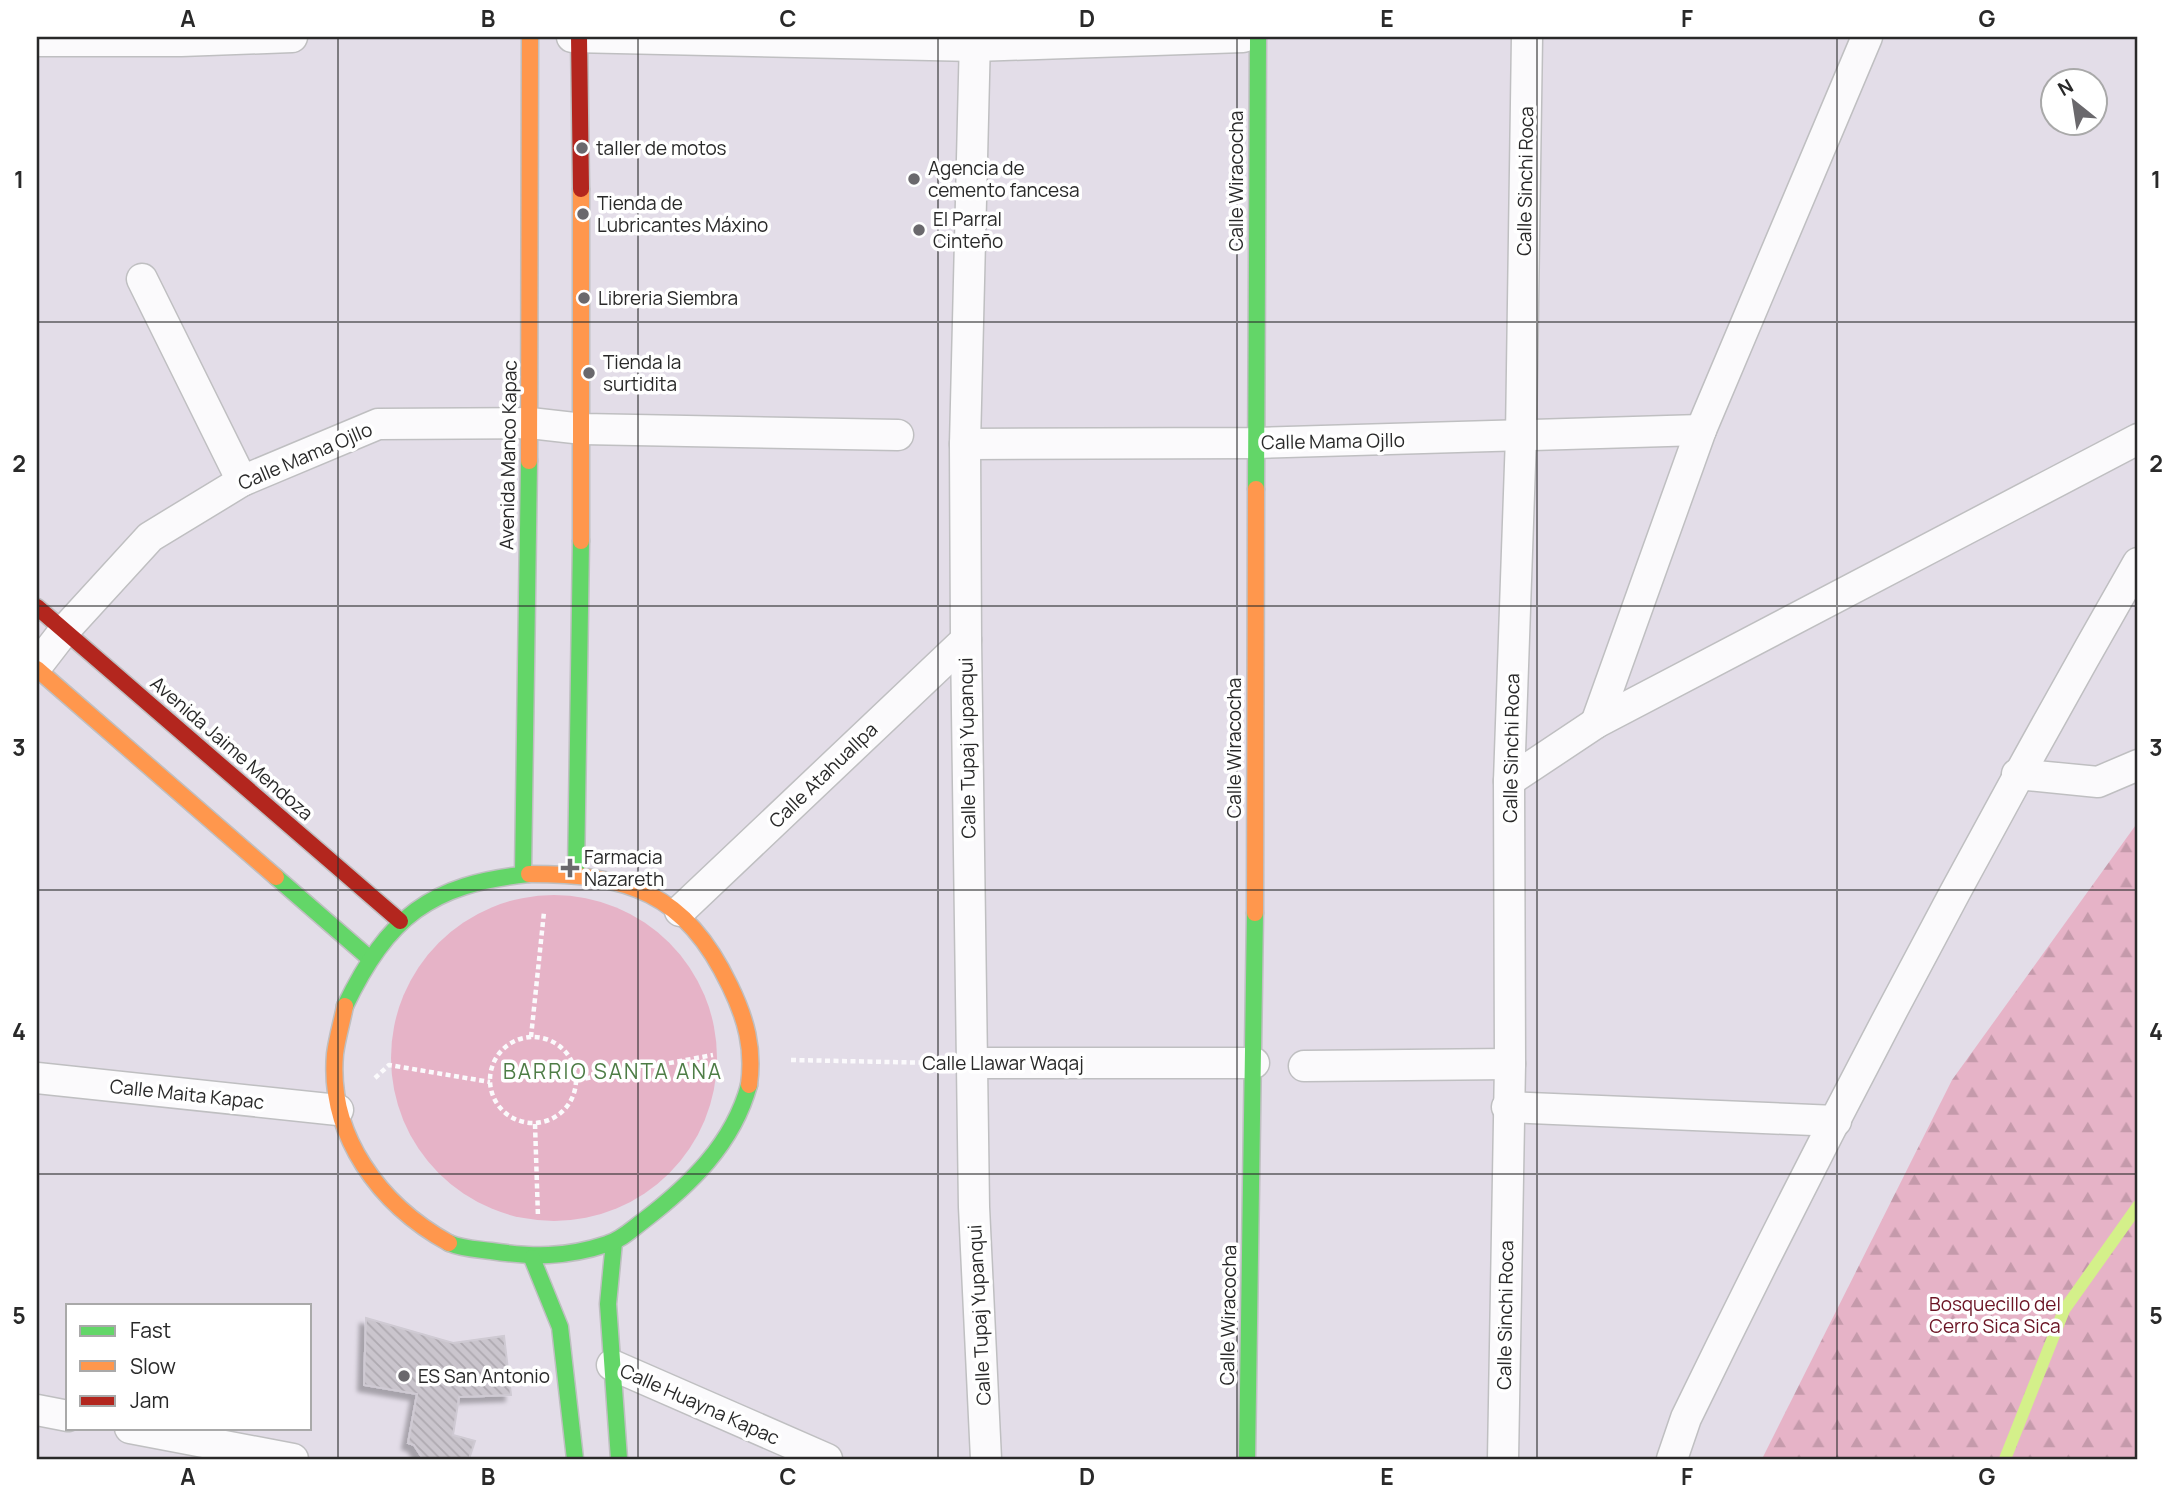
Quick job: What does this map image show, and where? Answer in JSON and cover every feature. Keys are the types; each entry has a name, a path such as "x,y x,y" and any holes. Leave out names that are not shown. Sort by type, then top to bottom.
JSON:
{"main road":[{"name":"Avenida Manco Kapac","path":"526,874 530,37"},
{"path":"576,874 583,429 577,37"},
{"name":"Calle Wiracocha","path":"1247,1459 1254,1063 1258,37"},
{"name":"Avenida Jaime Mendoza","path":"37,607 400,921"},
{"path":"37,668 368,957"},
{"path":"526,874 576,874 627,883 653,894 680,911 701,934 740,1006 752,1060 744,1101 725,1140 683,1192 614,1242 537,1257 454,1246 399,1212 371,1183 351,1148 338,1110 333,1057 344,1004 368,957 400,921 451,889 526,874"},
{"path":"614,1242 608,1304 619,1459"},
{"path":"537,1257 560,1327 575,1459"}],"street":[{"path":"37,41 181,41 292,37"},
{"path":"577,37 975,41 1242,37"},
{"name":"Calle Sinchi Roca","path":"1503,1459 1507,1108 1510,1064 1509,781 1521,436 1527,37"},
{"path":"1596,723 1701,430 1867,37"},
{"name":"Calle Tupaj Yupanqui","path":"975,41 965,444 966,640 974,1207 986,1459"},
{"path":"142,279 242,481"},
{"name":"Calle Mama Ojllo","path":"37,668 64,631 150,537 242,481 378,424 530,423 583,429 898,435"},
{"name":"Calle Mama Ojllo","path":"965,444 1256,443 1701,430"},
{"path":"1509,781 1596,723 2138,439"},
{"path":"1672,1459 1692,1406 1836,1121 2017,774 2138,563"},
{"name":"Calle Atahuallpa","path":"680,911 966,640"},
{"path":"2017,774 2098,782 2138,765"},
{"name":"Calle Llawar Waqaj","path":"972,1063 1254,1063"},
{"path":"1304,1066 1510,1064"},
{"name":"Calle Maita Kapac","path":"37,1078 338,1110"},
{"path":"1507,1108 1836,1121"},
{"name":"Calle Huayna Kapac","path":"612,1365 827,1459"},
{"path":"37,1410 66,1416"},
{"path":"141,1430 293,1459"}],"path":[{"path":"526,874 546,894 531,1037"},
{"path":"531,1037 553,1041 564,1048 572,1059 577,1080 572,1100 562,1112 550,1121 535,1124 506,1115 496,1104 490,1082 493,1061 501,1050 512,1041 531,1037"},
{"name":"Calle Llawar Waqaj","path":"577,1080 718,1054 752,1060 972,1063"},
{"path":"338,1110 389,1065 490,1082"},
{"path":"535,1124 537,1257"}],"green space":[{"name":"Bosquecillo del Cerro Sica Sica","path":"2138,822 2138,1459 1762,1459 1952,1080"},
{"path":"554,895 586,898 616,907 645,922 669,943 690,967 705,996 714,1026 717,1058 714,1090 705,1120 690,1149 669,1173 645,1194 616,1209 586,1218 554,1221 522,1218 492,1209 463,1194 439,1173 418,1149 403,1120 394,1090 391,1058 394,1026 403,996 418,967 439,943 463,922 492,907 522,898"}],"building":[{"path":"366,1318 453,1343 504,1336 511,1395 459,1397 453,1435 475,1441 469,1459 423,1459 414,1445 408,1443 417,1394 364,1385"}],"waterway":[{"path":"2005,1459 2064,1310 2138,1206"}],"traffic: fast":[{"path":"1256,489 1258,37"},
{"path":"523,874 529,461"},
{"path":"576,874 581,541"},
{"path":"345,1006 378,949 416,910 465,886 529,874"},
{"path":"276,877 368,957"},
{"path":"1247,1459 1255,913"},
{"path":"449,1243 464,1248 549,1255 592,1249 617,1240 677,1193 708,1162 732,1126 749,1085"},
{"path":"614,1242 608,1304 619,1459"},
{"path":"532,1258 560,1327 575,1459"}],"traffic: slow":[{"path":"529,461 530,37"},
{"path":"581,189 581,541"},
{"path":"1255,913 1256,489"},
{"path":"37,669 276,877"},
{"path":"529,874 596,878 624,885 650,895 673,909 694,929 713,954 740,1010 749,1046 749,1085"},
{"path":"345,1006 335,1054 335,1084 340,1113 350,1140 364,1165 401,1209 449,1243"}],"traffic: jam":[{"path":"579,37 581,189"},
{"path":"37,607 400,921"}],"place":[{"name":"taller de motos","path":"582,148"},
{"name":"Agencia de cemento fancesa","path":"914,179"},
{"name":"Tienda de Lubricantes Máxino","path":"583,214"},
{"name":"El Parral Cinteño","path":"919,230"},
{"name":"Libreria Siembra","path":"584,298"},
{"name":"Tienda la surtidita","path":"589,373"},
{"name":"Farmacia Nazareth","path":"570,868"},
{"name":"ES San Antonio","path":"404,1376"}],"district":[{"name":"BARRIO SANTA ANA","path":"613,1072"}]}
